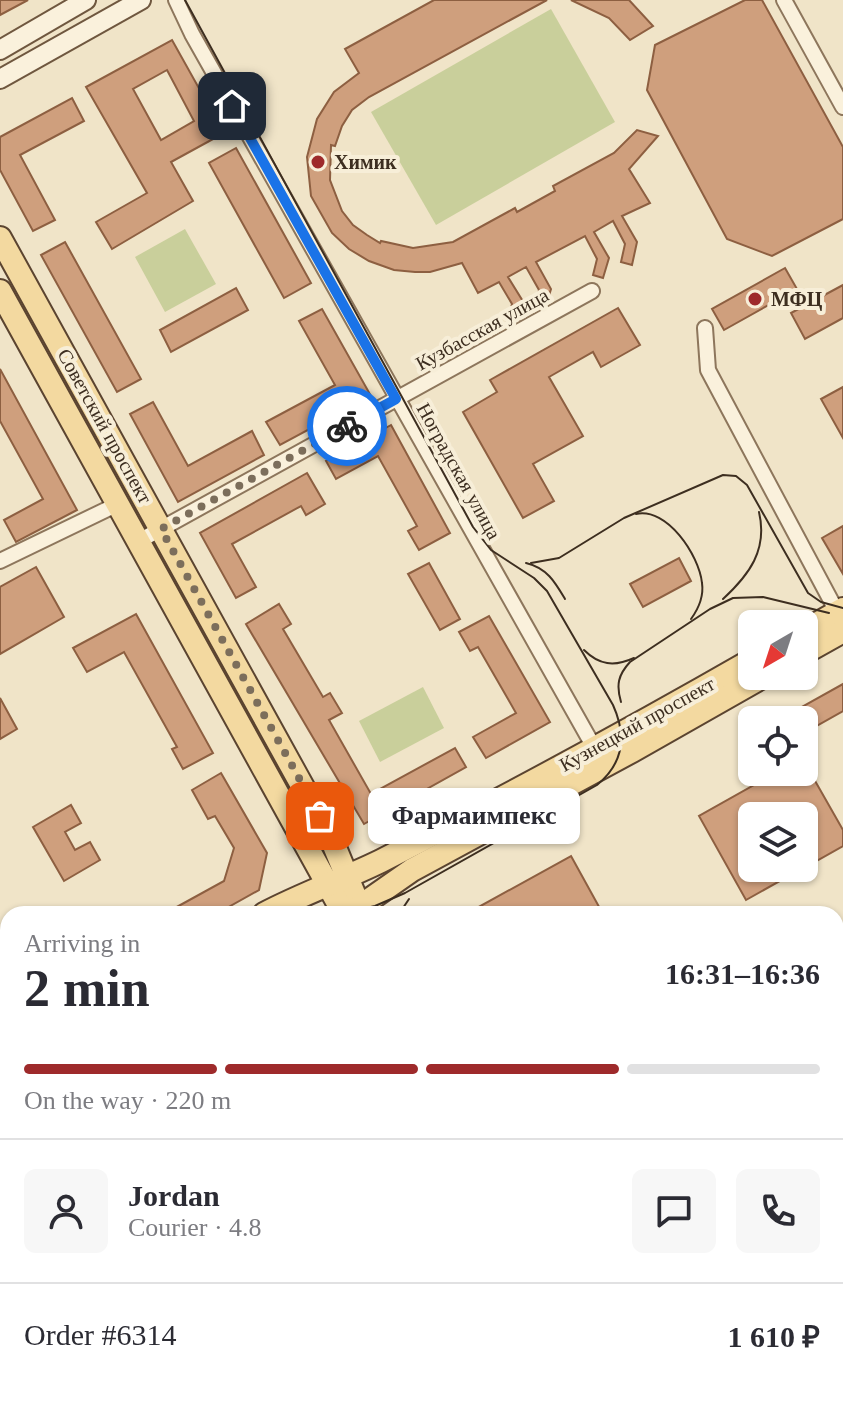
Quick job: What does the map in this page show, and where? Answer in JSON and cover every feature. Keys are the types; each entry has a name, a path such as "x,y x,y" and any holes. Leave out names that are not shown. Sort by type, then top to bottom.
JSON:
{"main road":[{"name":"Советский проспект","path":"0,238 331,838 338,881"},
{"name":"Советский проспект","path":"0,291 139,541 351,906"},
{"path":"818,626 841,617"},
{"path":"818,639 841,617"},
{"name":"Кузнецкий проспект","path":"279,906 338,881 595,749 738,668"},
{"name":"Кузнецкий проспект","path":"362,906 412,870 739,690"}],"street":[{"path":"0,50 86,0"},
{"path":"0,79 141,0"},
{"name":"Ноградская улица","path":"176,0 192,34 396,399 595,749"},
{"path":"784,0 843,107"},
{"name":"Кузбасская улица","path":"139,541 592,291"},
{"path":"705,328 708,370 841,617"},
{"path":"0,561 118,504"}],"green space":[{"path":"551,9 615,122 436,225 371,112"},
{"path":"185,229 216,284 165,312 135,257"},
{"path":"423,687 444,728 380,762 359,721"}],"building":[{"path":"0,0 28,0 0,15"},
{"name":"Химик","path":"434,0 547,0 369,97 352,110 335,146 331,145 330,180 342,211 353,225 380,243 413,248 453,242 515,208 517,212 555,191 553,186 614,153 637,130 658,136 629,169 650,203 622,216 637,242 632,265 621,262 625,244 613,221 594,232 609,258 603,278 593,275 597,259 585,236 536,262 551,289 546,305 541,308 535,306 539,290 526,267 508,277 524,303 519,320 514,323 507,321 512,304 499,282 478,293 462,263 430,272 415,272 394,270 369,261 349,249 332,233 311,196 307,157 317,119 334,92 359,73 345,49"},
{"path":"571,0 629,0 653,26 630,40 609,18"},
{"path":"745,0 762,0 843,147 843,219 772,256 727,239 647,90 655,45"},
{"path":"172,40 224,133 171,162 193,201 112,249 96,222 147,193 86,87","holes":["167,70 194,121 161,140 133,89"]},
{"path":"72,98 84,121 20,155 55,220 33,231 0,170 0,137"},
{"path":"236,148 311,283 284,298 209,163"},
{"path":"65,242 141,379 117,392 41,255"},
{"name":"МФЦ","path":"785,268 797,289 724,330 712,309"},
{"path":"843,285 843,318 805,339 791,313"},
{"path":"236,288 248,310 171,352 160,330"},
{"path":"618,308 640,345 601,367 593,352 549,377 583,436 533,464 554,501 523,518 463,412 497,392 490,380"},
{"path":"322,309 371,396 280,445 266,422 335,385 299,321"},
{"path":"0,369 77,510 16,542 4,520 43,499 0,421"},
{"path":"843,387 843,438 821,399"},
{"path":"153,402 188,466 252,431 264,455 178,502 130,414"},
{"path":"391,425 450,533 419,550 408,531 417,526 378,456 336,479 326,461"},
{"path":"307,473 325,504 306,515 301,506 232,544 256,587 236,598 200,533"},
{"path":"843,526 843,574 822,538"},
{"path":"679,558 691,581 643,607 630,584"},
{"path":"429,563 460,619 440,630 408,574"},
{"path":"36,567 64,617 0,654 0,587"},
{"path":"279,604 291,624 283,629 323,697 330,693 342,713 329,720 371,794 455,748 466,767 364,824 246,624"},
{"path":"136,614 213,753 183,769 172,749 177,747 124,652 87,672 73,648"},
{"path":"489,616 550,722 486,758 473,737 516,713 478,647 470,651 459,632"},
{"path":"843,684 843,711 818,725 818,706 804,706"},
{"path":"0,698 17,729 0,739"},
{"path":"221,773 267,853 259,890 230,906 179,906 224,881 234,848 215,816 208,819 192,790"},
{"path":"752,786 818,786 843,830 843,846 818,860 818,802 738,802 738,882 778,882 746,900 699,816"},
{"path":"71,805 81,823 65,832 75,850 90,842 100,860 64,881 33,827"},
{"path":"571,856 599,906 480,906"}],"tram line":[{"path":"185,0 473,527 491,550 534,578 547,591 613,705 620,727 618,758 597,785 405,893 375,906"},
{"path":"531,563 559,558 624,518 723,475 736,476 747,485 808,593 821,602 843,608"},
{"path":"723,599 741,581 754,561 761,538 759,512"},
{"path":"636,514 648,514 670,525 695,559 702,593 691,619"},
{"path":"526,563 545,572 565,599"},
{"path":"621,702 619,680 630,662 710,609 733,598 763,597 829,613"},
{"path":"584,650 595,659 607,663 634,658"},
{"path":"404,906 409,899"}],"way so far":[{"path":"320,816 161,529 347,426"}],"place":[{"name":"Химик","path":"318,162"},
{"name":"МФЦ","path":"755,299"},
{"name":"Фармаимпекс","path":"320,816"}],"route":[{"path":"232,106 396,399 347,426"}]}
